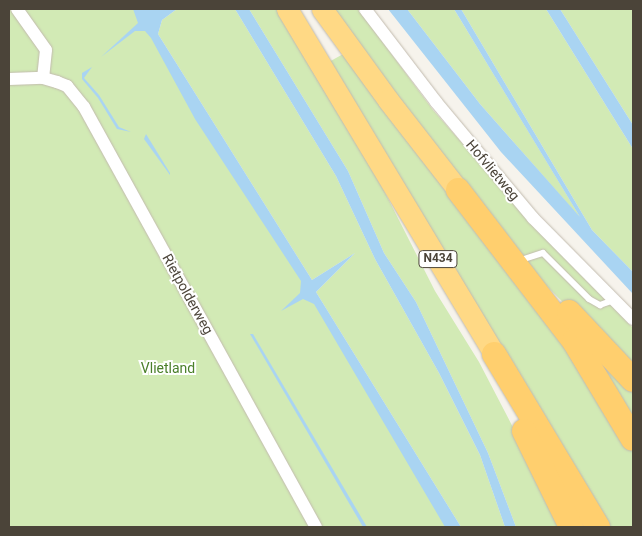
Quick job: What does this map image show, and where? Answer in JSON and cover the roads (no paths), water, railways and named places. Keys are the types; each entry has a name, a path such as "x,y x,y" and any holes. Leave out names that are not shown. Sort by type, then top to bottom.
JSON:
{"highway":[{"name":"N434","path":"287,9 598,527"},
{"path":"322,9 388,100 574,341 633,439"},
{"path":"458,190 633,380"},
{"name":"N434","path":"494,354 524,432 570,527"}],"street":[{"path":"17,9 46,50 43,78"},
{"name":"Hofvlietweg","path":"365,9 436,102 527,210 633,319"},
{"name":"Rietpolderweg","path":"9,79 43,78 67,86 91,117 316,527"}],"lane":[{"path":"521,260 543,253 589,299 600,305 614,300"}],"water":[{"path":"133,9 177,9 162,20 158,34 312,280 355,253 316,292 461,527 445,527 314,304 303,299 281,311 300,293 301,281 195,119 151,38 145,31 135,31 101,57 138,23"},
{"path":"235,9 249,9 348,171 384,253 416,302 488,453 516,527 505,527 480,455 439,373 375,259 336,176"},
{"path":"388,9 407,9 480,104 580,217 454,9 461,9 592,230 633,272 633,294 501,152"},
{"path":"546,9 560,9 633,125 633,149"},
{"path":"92,67 84,78 99,95 119,127 131,132 117,129 98,98 82,79 82,73"},
{"path":"146,134 170,173 170,175 144,139"},
{"path":"250,334 253,334 367,527 363,527"}],"park label":[{"name":"Vlietland","path":"168,368"}]}
